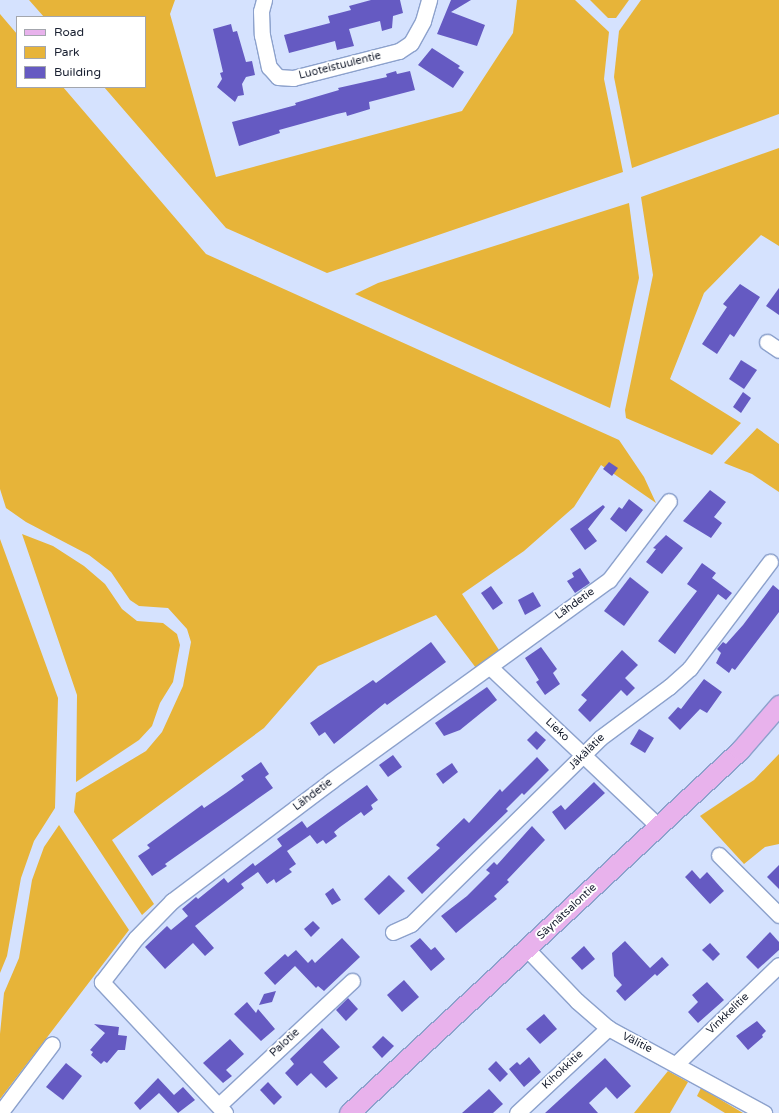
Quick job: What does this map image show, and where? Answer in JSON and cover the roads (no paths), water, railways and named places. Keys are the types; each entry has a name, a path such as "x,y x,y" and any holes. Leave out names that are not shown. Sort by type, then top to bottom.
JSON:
{"main road":[{"name":"Säynätsalontie","path":"350,1113 740,750 779,705"}],"street":[{"name":"Luoteistuulentie","path":"264,0 261,12 262,35 269,67 278,77 293,78 399,51 411,43 423,21 429,0"},
{"name":"Lähdetie","path":"224,1111 102,982 136,938 172,901 331,781 608,580 669,501"},
{"name":"Jäkälätie","path":"393,932 410,924 584,756 600,738 669,687 690,668 770,562"},
{"name":"Lieko","path":"490,667 659,827"},
{"path":"719,855 779,915"},
{"name":"Välitie","path":"527,949 577,1001 608,1028 677,1063 764,1113"},
{"name":"Vinkkelitie","path":"677,1063 779,965"},
{"name":"Palotie","path":"224,1111 352,981"},
{"name":"Kihokkitie","path":"517,1113 608,1028"},
{"path":"0,1113 52,1044"}]}
